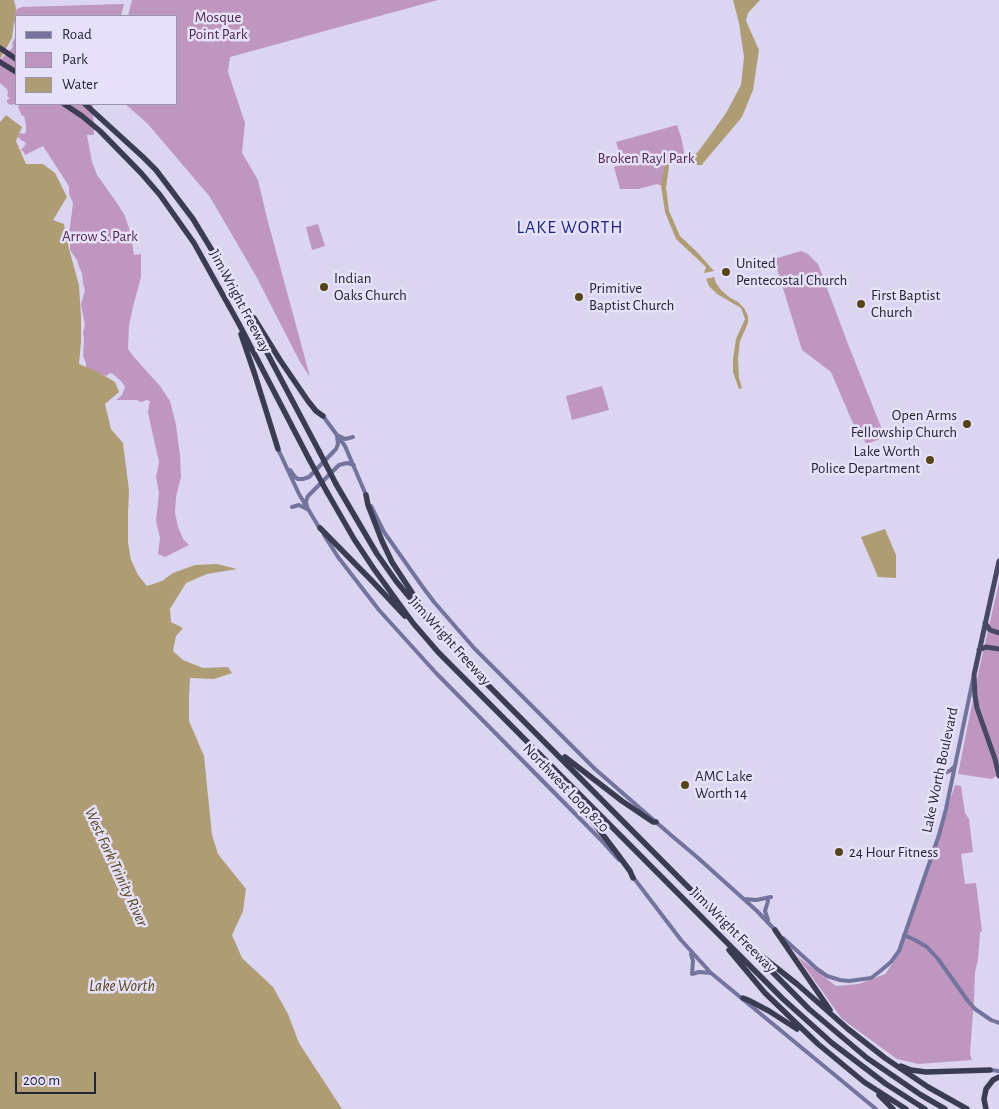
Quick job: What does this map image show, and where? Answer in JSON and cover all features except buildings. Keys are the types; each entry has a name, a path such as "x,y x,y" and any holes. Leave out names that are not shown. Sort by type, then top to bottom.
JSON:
{"highway":[{"path":"0,48 15,58"},
{"path":"0,62 15,71"},
{"name":"Jim Wright Freeway","path":"65,105 88,121 113,144 160,195 194,243 239,324 309,459 354,539 413,623 438,652 783,999 832,1043 886,1084 925,1109"},
{"name":"Jim Wright Freeway","path":"86,105 156,170 193,219 246,313 336,484 377,554 430,623 462,658 783,984 834,1031 873,1063 945,1109"},
{"path":"246,313 254,318 308,401 323,416"},
{"path":"239,324 240,333 256,375 278,449"},
{"path":"366,495 368,505 392,562 425,611 430,623"},
{"path":"320,528 403,615 413,623"},
{"name":"Lake Worth Boulevard","path":"999,561 974,674 977,708 999,776"},
{"path":"985,622 990,630 999,633"},
{"path":"979,650 987,647 999,649"},
{"path":"518,714 529,721 567,759 622,802 653,822 656,822"},
{"path":"531,745 533,752 564,785 616,852 633,878"},
{"path":"690,905 691,910 732,954 765,994 818,1044 873,1088 906,1109"},
{"path":"774,929 834,1018"},
{"path":"747,946 752,947 834,1018 888,1060 928,1087 967,1109"},
{"path":"743,998 769,1011 818,1044"},
{"path":"888,1060 911,1070 926,1072 990,1070"},
{"path":"986,1109 984,1099 986,1089 999,1077"},
{"path":"873,1088 893,1109"}],"main road":[{"path":"323,416 345,446 384,532 402,560 455,627 596,769 744,899 774,929"},
{"path":"337,435 345,439 353,437"},
{"path":"286,467 298,479 309,477 336,449 338,444 337,435"},
{"name":"Northwest Loop 820","path":"278,449 307,509 338,557 379,610 436,674 600,839 691,952 711,973 876,1109"},
{"path":"307,509 306,501 308,496 339,465 347,462 354,465"},
{"path":"292,507 299,505 307,509"},
{"name":"Lake Worth Boulevard","path":"774,929 817,970 827,976 840,980 850,981 871,978 891,962 899,951 940,832 974,674"},
{"path":"945,773 955,766"},
{"path":"744,899 770,899 765,911 774,929"},
{"path":"904,935 927,947 975,1009 991,1020 999,1022"},
{"path":"691,952 693,961 692,974 700,972 711,973"},
{"path":"990,1070 999,1070"}],"green space":[{"name":"Mosque Point Park","path":"132,0 438,0 230,57 228,72 245,123 242,153 258,180 310,377 300,362 256,276 210,197 147,123 126,105 178,105 178,15 128,15"},
{"path":"124,4 121,15 15,15 15,24 13,20 15,12 22,7"},
{"path":"15,38 15,104 12,105 7,102 10,98 7,96 7,89 0,83 0,60 13,47 12,43"},
{"name":"Arrow S. Park","path":"19,105 93,105 94,135 87,135 92,162 97,175 125,216 134,255 141,254 141,277 129,325 128,349 160,386 170,401 176,425 181,477 176,497 175,513 183,539 189,545 165,557 158,554 160,538 156,521 159,493 156,477 159,462 148,413 150,401 116,400 122,395 125,387 122,382 113,374 110,373 106,376 86,369 83,355 83,332 85,325 81,304 85,290 82,273 77,260 70,250 70,242 67,235 73,203 69,194 69,187 43,146 25,155 21,150 26,144 18,137 20,133 24,134 26,132 26,125 24,116 22,116 18,107"},
{"name":"Broken Rayl Park","path":"677,125 686,161 672,161 669,165 666,187 657,184 638,189 620,189 614,167 623,164 616,142"},
{"path":"318,224 325,246 312,250 306,227"},
{"path":"801,251 808,254 818,264 885,437 867,444 855,428 831,372 802,350 774,259"},
{"path":"602,386 609,410 572,420 566,396"},
{"path":"999,582 999,774 992,779 958,774"},
{"path":"955,785 961,786 965,813 969,819 973,852 961,854 965,884 976,883 982,931 980,932 975,972 970,1054 972,1060 918,1064 897,1059 842,1019 797,956 836,986 859,984 885,974 900,953"}],"water":[{"path":"0,0 14,0 16,8 12,38 0,59"},
{"path":"733,0 760,0 748,13 746,21 759,50 753,90 742,117 702,165 696,165 691,155 697,153 709,137 726,113 741,85 744,57 739,23"},
{"name":"Lake Worth","path":"6,115 22,127 16,141 26,164 43,164 55,173 67,197 53,220 64,224 79,285 81,342 79,364 115,382 119,392 105,404 111,429 123,443 129,490 128,542 131,560 138,575 147,586 195,565 217,564 237,569 207,574 186,583 170,609 171,622 183,628 176,636 173,651 183,660 203,668 228,667 232,673 214,679 190,678 189,721 204,756 212,835 218,854 246,889 243,911 232,935 242,958 273,987 288,1014 299,1043 342,1109 0,1109 0,122"},
{"path":"682,157 686,161 672,161 669,165 666,187 669,211 680,236 714,271 704,273 706,267 676,239 665,212 661,185 665,164 672,158"},
{"path":"714,277 721,290 738,302 748,316 748,323 740,341 738,358 739,378 742,388 739,389 733,372 733,359 736,339 745,319 741,308 717,294 709,286 706,279"},
{"path":"885,529 896,555 896,578 878,577 861,537"}],"place":[{"name":"United Pentecostal Church","path":"726,272"},
{"name":"Indian Oaks Church","path":"324,287"},
{"name":"Primitive Baptist Church","path":"579,297"},
{"name":"First Baptist Church","path":"861,304"},
{"name":"Open Arms Fellowship Church","path":"967,424"},
{"name":"Lake Worth Police Department","path":"930,460"},
{"name":"AMC Lake Worth 14","path":"685,785"},
{"name":"24 Hour Fitness","path":"839,852"}],"district":[{"name":"LAKE WORTH","path":"570,228"}],"water label":[{"name":"West Fork Trinity River","path":"116,867"}]}
